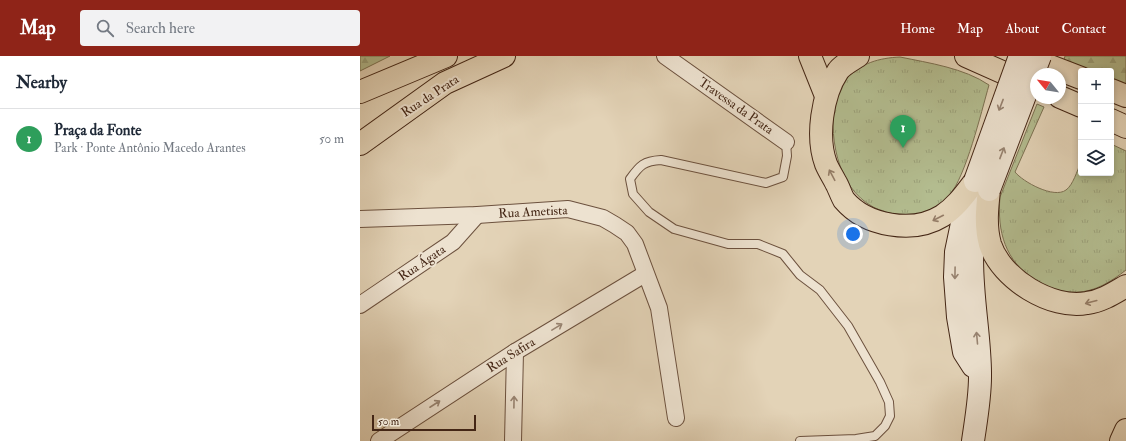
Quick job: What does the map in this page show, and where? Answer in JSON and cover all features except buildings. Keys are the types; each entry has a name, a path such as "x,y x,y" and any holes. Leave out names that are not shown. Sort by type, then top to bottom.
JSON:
{"main road":[{"path":"360,82 431,56"},
{"path":"360,92 446,56"},
{"name":"Rua da Prata","path":"360,144 445,83 504,56"},
{"path":"810,56 826,96"},
{"path":"858,56 839,70 826,96 822,114 823,146 826,164 844,200 862,213 885,225 903,226 927,223 942,216 982,185 1040,56"},
{"path":"966,56 1030,83"},
{"path":"973,441 980,377 975,313 973,250 975,229 980,207 982,185 1020,56"},
{"path":"1024,56 1078,77"},
{"path":"1114,91 1126,96"},
{"path":"1066,100 1078,105"},
{"path":"1114,121 1126,127"},
{"path":"982,185 987,228 991,246 1002,266 1015,280 1054,301 1068,304 1087,304 1110,296 1126,286"},
{"path":"1121,441 1126,430"}],"street":[{"name":"Travessa da Prata","path":"666,56 786,142"},
{"name":"Rua Ametista","path":"360,219 477,215 568,209 603,218 627,233 635,244 645,274 660,308 676,418"},
{"name":"Rua Ágata","path":"360,305 453,242 477,215"},
{"name":"Rua Safira","path":"382,440 515,352 645,274"},
{"path":"514,441 515,352"}],"lane":[{"path":"786,142 787,156 783,177 766,183 661,160 647,161 637,169 630,179 633,194 649,212 674,229 728,244 758,244 783,254 800,275 820,290 848,326 880,382 889,402 890,416 885,426 875,436 856,440 800,441"}],"green space":[{"path":"360,56 390,56 360,71"},
{"path":"1065,56 1126,56 1126,97 1114,92 1114,68 1078,68 1078,71 1066,71 1066,68 1062,68"},
{"path":"900,57 958,70 989,85 967,159 955,187 949,196 940,204 930,210 912,215 888,213 873,207 861,198 851,187 843,173 834,142 833,125 836,101 840,89 846,79 858,69 871,62"},
{"path":"1037,104 1044,107 1015,172 1031,184 1047,191 1061,192 1066,190 1071,185 1078,170 1078,176 1114,176 1114,145 1126,151 1126,270 1109,282 1084,292 1061,291 1045,286 1036,281 1025,273 1017,264 1005,245 1000,222 1000,197"}],"place":[{"name":"Praça da Fonte","path":"903,148"}]}
